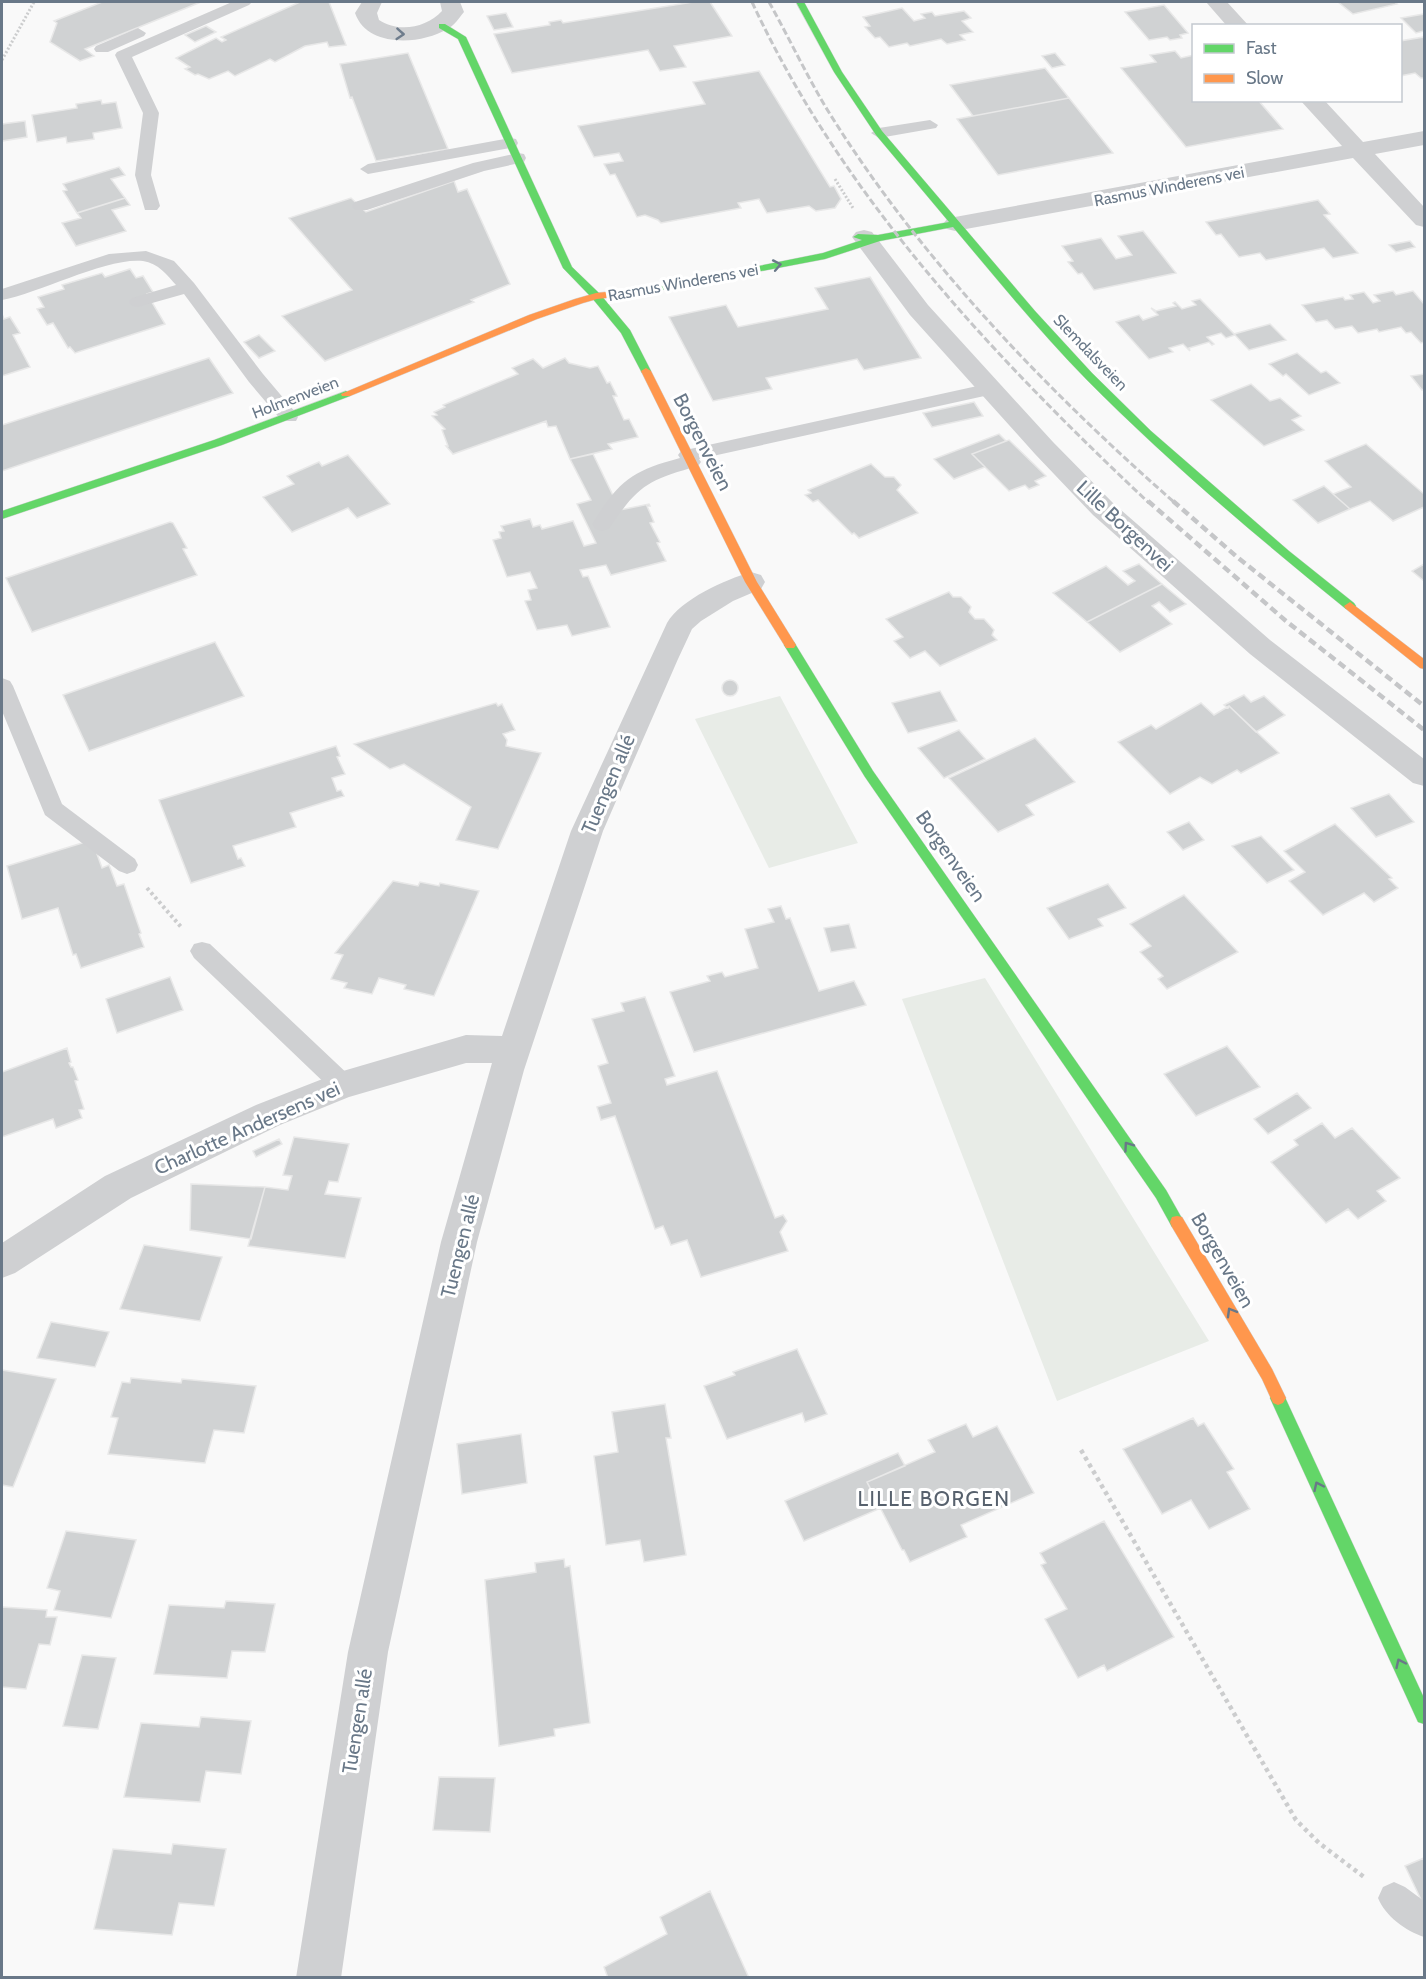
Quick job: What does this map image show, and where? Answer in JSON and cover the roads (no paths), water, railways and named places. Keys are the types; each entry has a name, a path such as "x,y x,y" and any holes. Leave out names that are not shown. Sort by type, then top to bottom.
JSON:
{"street":[{"path":"372,2 367,7 365,15 368,22 387,33 416,34 442,26 453,12 450,2"},
{"name":"Slemdalsveien","path":"800,2 838,72 879,133 1060,344 1147,433 1293,561 1425,665"},
{"path":"1216,2 1237,24"},
{"name":"Borgenveien","path":"442,26 462,37 568,268 596,296 626,332 751,582 869,774 1161,1194 1267,1374 1425,1716"},
{"path":"1313,102 1425,220"},
{"name":"Rasmus Winderens vei","path":"596,296 656,290 825,256 863,238 1030,212 1425,138"},
{"name":"Lille Borgenvei","path":"863,238 919,310 1044,448 1103,509 1260,647 1425,775"},
{"name":"Rasmus Winderens vei","path":"596,296 623,281"},
{"name":"Holmenveien","path":"2,515 289,417 378,383 533,317 596,296"},
{"name":"Tuengen allé","path":"318,1977 371,1640 459,1242 513,1050 587,831 681,623 723,594 751,582"},
{"name":"Charlotte Andersens vei","path":"2,1262 118,1187 268,1115 343,1085 466,1049 513,1050"}],"lane":[{"path":"102,49 213,2"},
{"path":"151,206 143,175 151,113 123,55 244,2"},
{"path":"879,133 930,125"},
{"path":"368,169 514,150"},
{"path":"361,206 479,167 514,150"},
{"path":"2,295 115,258 146,256 168,265 188,287 256,378 289,417"},
{"path":"138,302 188,287"},
{"path":"602,524 632,482 648,473 689,458 991,389"},
{"path":"2,686 53,809 127,865"},
{"path":"202,951 343,1085"},
{"path":"1394,1898 1425,1921"}],"railway":[{"path":"752,2 789,74 830,142 876,208 979,332 1034,390 1149,503"},
{"path":"769,2 825,106 861,161 941,267 1031,366 1126,459 1175,503"},
{"path":"1148,501 1286,621 1424,730"},
{"path":"1173,501 1237,557 1424,706"}],"district":[{"name":"LILLE BORGEN","path":"934,1499"}]}
